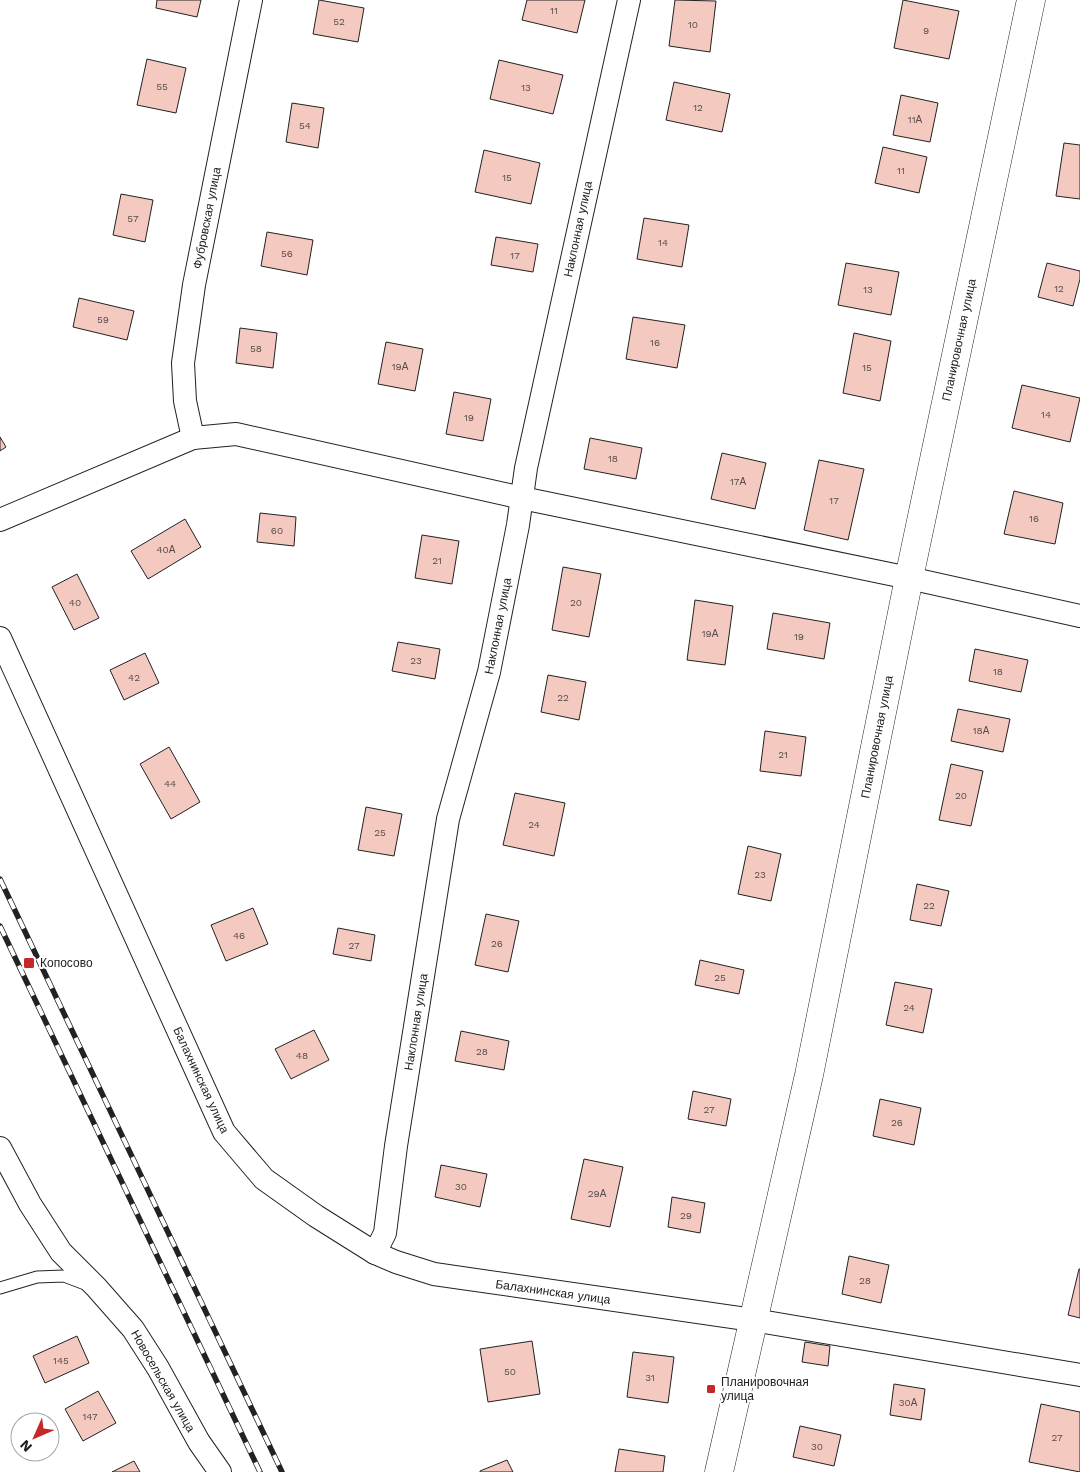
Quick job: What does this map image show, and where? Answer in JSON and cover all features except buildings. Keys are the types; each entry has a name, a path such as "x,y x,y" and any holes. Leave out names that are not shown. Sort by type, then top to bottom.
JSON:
{"main road":[{"name":"Планировочная улица","path":"719,1472 809,1074 909,578 1031,0"}],"street":[{"name":"Фубровская улица","path":"193,438 185,401 183,363 194,285 251,0"},
{"name":"Наклонная улица","path":"375,1253 385,1233 396,1146 448,820 489,672 526,468 629,0"},
{"path":"0,520 193,438 236,434 522,498 909,578 1080,616"},
{"name":"Балахнинская улица","path":"0,638 224,1132 264,1179 316,1216 375,1253 434,1274 752,1320 1080,1375"},
{"name":"Новосельская улица","path":"0,1148 30,1204 61,1252 96,1287 133,1329 158,1368 199,1442 220,1472"}],"lane":[{"path":"0,1288 37,1277 64,1276 96,1287"}],"railway":[{"path":"0,879 282,1472"},
{"path":"0,926 260,1472"}],"place":[{"name":"Копосово","path":"29,963"},
{"name":"Планировочная улица","path":"711,1389"}]}
